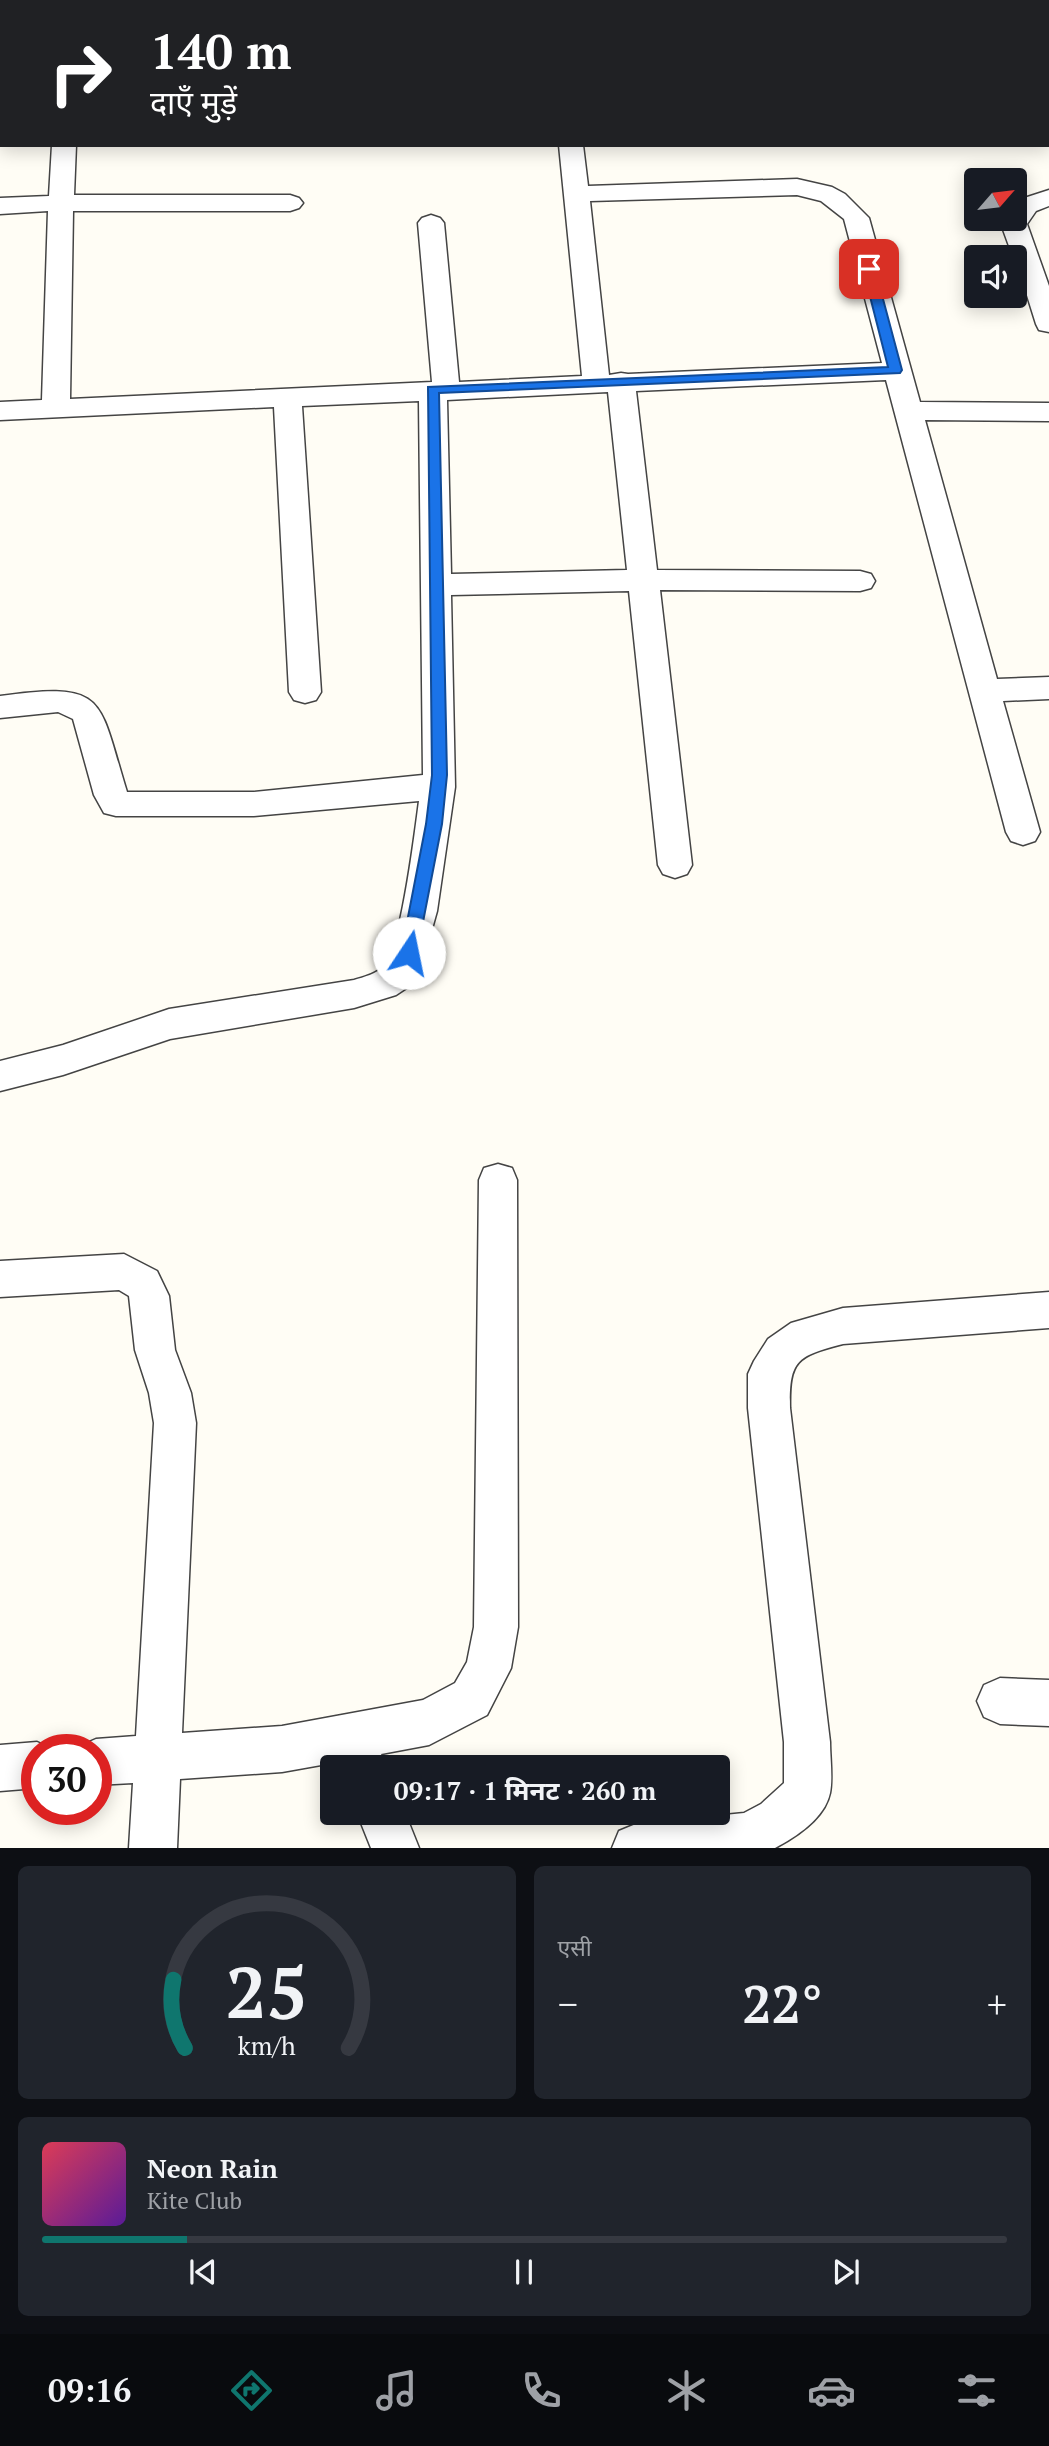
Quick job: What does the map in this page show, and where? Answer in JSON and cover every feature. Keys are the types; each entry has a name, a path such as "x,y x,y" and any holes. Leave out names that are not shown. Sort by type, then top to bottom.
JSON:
{"street":[{"path":"56,406 64,147"},
{"path":"571,147 576,194 643,580 675,865"},
{"path":"576,194 797,187 825,192 844,202 856,218 895,370 1023,832"},
{"path":"1049,198 1035,200 1019,211 1014,224 1049,324"},
{"path":"0,206 61,203 290,203"},
{"path":"0,1076 63,1060 169,1024 354,994 379,987 398,975 409,953 434,824 438,788 435,585 439,389 431,223"},
{"path":"0,411 56,406 200,404 439,389 895,370"},
{"path":"289,399 305,692"},
{"path":"907,411 1049,412"},
{"path":"435,585 643,580 860,581"},
{"path":"984,691 1049,688"},
{"path":"0,707 63,700 80,705 87,713 116,804 254,804 438,788"},
{"path":"112,1761 348,1747 429,1722 471,1699 488,1668 496,1627 498,1180"},
{"path":"0,1279 124,1272 143,1283 149,1296 155,1350 170,1393 175,1423 153,1847"},
{"path":"636,1847 748,1836 778,1821 807,1793 807,1742 769,1408 769,1374 782,1352 805,1336 843,1326 1049,1310"},
{"path":"1000,1702 1049,1703"},
{"path":"0,1768 21,1766"},
{"path":"386,1825 395,1847"}],"route":[{"path":"409,953 434,824 439,775 433,390 895,370 869,269"}]}
